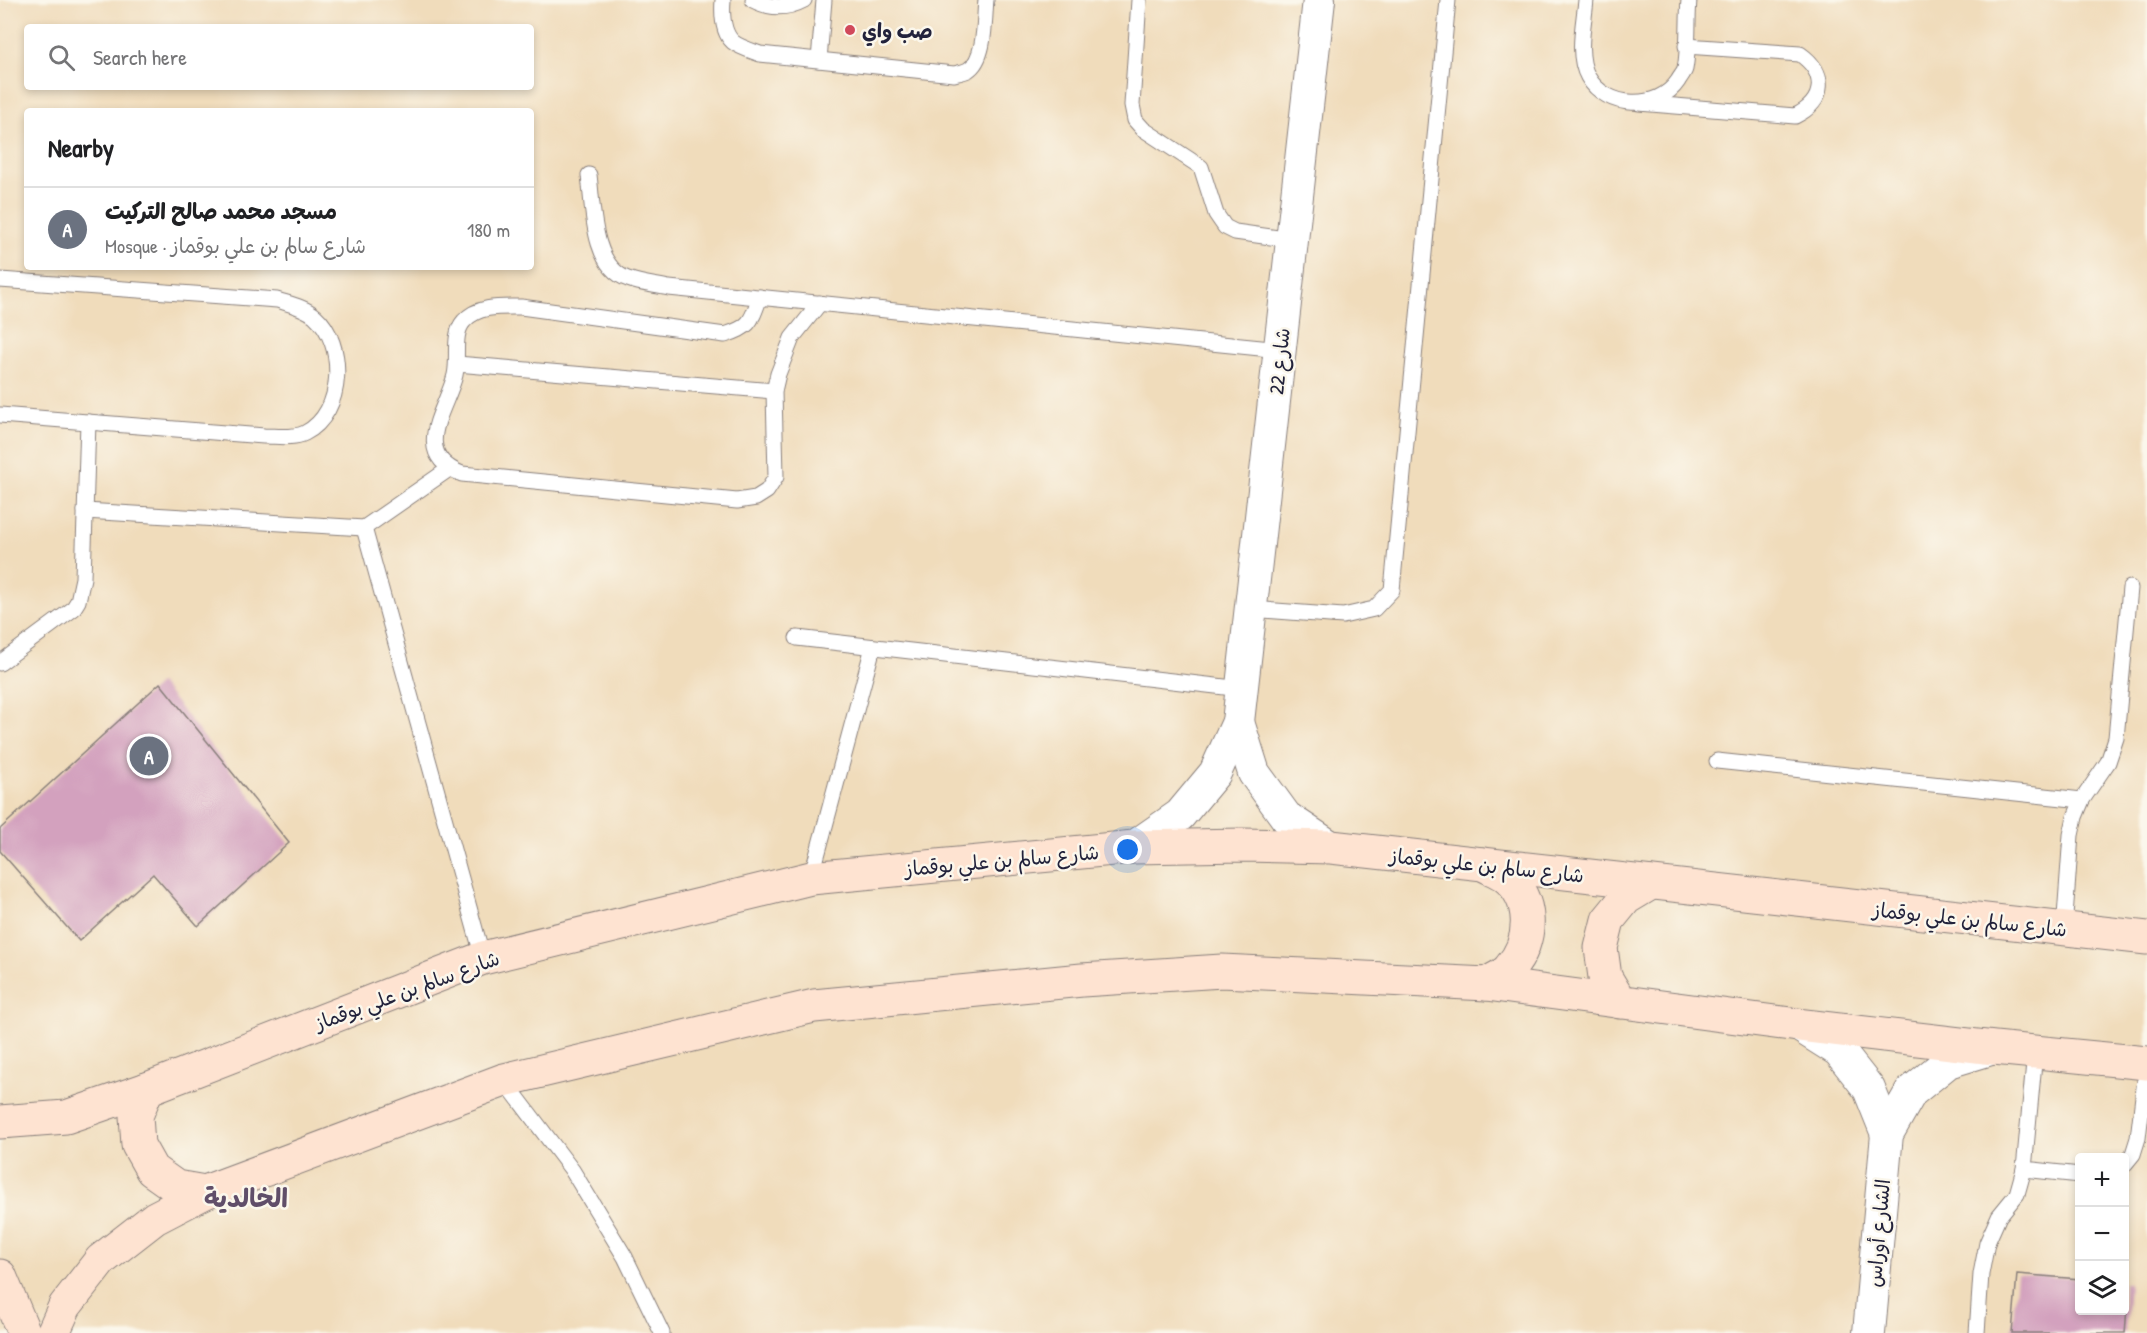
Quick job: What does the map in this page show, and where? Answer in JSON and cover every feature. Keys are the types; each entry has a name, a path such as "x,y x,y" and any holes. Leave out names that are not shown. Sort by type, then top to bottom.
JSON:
{"main road":[{"name":"شارع سالم بن علي بوقماز","path":"0,1122 66,1117 147,1089 483,958 811,878 1134,847 1243,845 1330,847 2147,938"},
{"path":"1483,864 1506,876 1522,897 1529,922 1524,948 1514,963 1509,970 1487,984"},
{"path":"1620,1002 1605,977 1601,948 1608,920 1626,898 1651,883"},
{"path":"53,1333 65,1306 101,1260 156,1218 205,1192 504,1080 814,1006 1082,980 1222,971 1487,984 1798,1025 2147,1063"},
{"path":"147,1089 136,1116 138,1144 152,1170 176,1187 205,1192"},
{"path":"0,1276 24,1333"}],"street":[{"name":"شارع 22","path":"1134,847 1180,815 1215,773 1238,722 1319,0"},
{"name":"شارع 22","path":"1238,722 1254,773 1286,817 1330,847"},
{"name":"الشارع أوراس","path":"1798,1025 1839,1052 1869,1089 1887,1134"},
{"name":"الشارع أوراس","path":"1869,1333 1887,1134 1911,1092 1948,1062 1994,1048"}],"lane":[{"path":"723,0 722,13 725,29 732,42 760,54 954,74 968,69 977,60 981,47 986,0"},
{"path":"753,0 762,5 777,8 793,6 804,0"},
{"path":"819,60 824,0"},
{"path":"1139,0 1132,105 1135,120 1143,129 1201,167 1216,214 1225,227 1235,232 1292,240"},
{"path":"1251,609 1343,616 1374,609 1392,590 1448,0"},
{"path":"1586,0 1582,60 1589,79 1602,93 1620,101 1796,116 1808,110 1816,99 1820,87 1818,73 1811,62 1800,54 1686,46"},
{"path":"1639,103 1658,98 1674,87 1684,71 1689,0"},
{"path":"589,175 597,240 603,256 612,268 626,279 669,288 1280,350"},
{"path":"0,280 276,300 301,307 315,316 332,338 337,366 335,393 319,422 306,433 295,436 264,436 0,415"},
{"path":"760,297 750,323 742,329 725,335 521,307 499,307 477,311 464,321 458,332 457,364 450,390 436,424 434,439 442,463 449,469 462,474 737,501 756,498 767,491 776,477 774,391 783,356 792,338 820,303"},
{"path":"457,364 774,391"},
{"path":"0,663 69,613 78,601 83,578 88,422"},
{"path":"85,511 364,528 449,469"},
{"path":"364,528 483,958"},
{"path":"2064,930 2071,835 2075,817 2082,800 2108,762 2116,738 2130,588"},
{"path":"797,638 1242,689"},
{"path":"811,878 873,647"},
{"path":"1717,761 2082,800"},
{"path":"1977,1333 1981,1274 1987,1242 1999,1216 2017,1194 2024,1170 2035,1052"},
{"path":"2129,1159 2138,1138 2147,1063"},
{"path":"504,1080 572,1170 625,1257 662,1333"},
{"path":"2024,1170 2075,1175"}],"building":[{"path":"160,683 289,843 198,926 153,874 79,941 0,851 0,829"},
{"path":"2017,1274 2075,1279 2075,1315 2126,1315 2125,1333 2012,1333"}],"place":[{"name":"صب واي","path":"850,30"},
{"name":"مسجد محمد صالح التركيت","path":"149,756"}],"district":[{"name":"الخالدية","path":"246,1197"}]}
